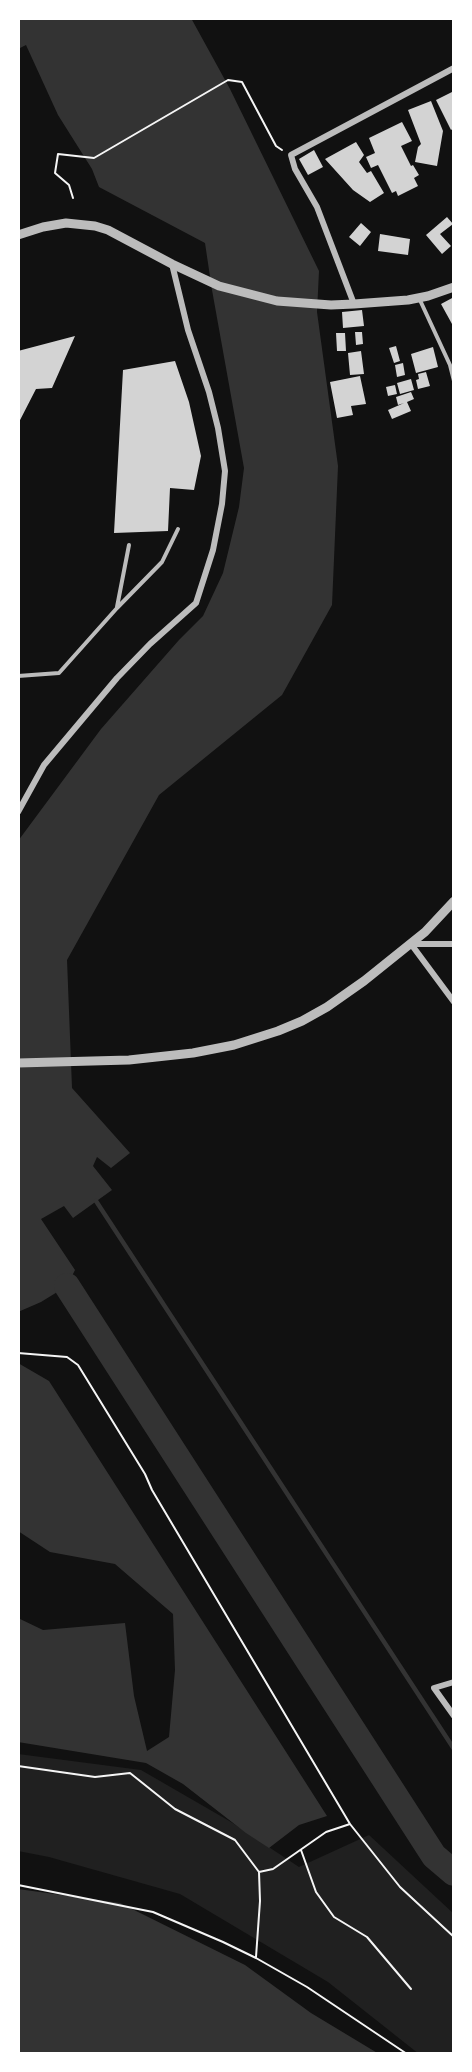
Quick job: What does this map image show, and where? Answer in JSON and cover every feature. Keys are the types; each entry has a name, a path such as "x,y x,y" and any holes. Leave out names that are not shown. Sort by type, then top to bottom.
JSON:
{"street":[{"path":"354,304 316,207 295,169 291,155 454,68"},
{"path":"18,235 66,223 95,226 108,230 219,286 277,301 331,305 354,304 419,298 454,287"},
{"path":"18,812 44,765 117,678 196,603 213,550 222,504 225,471 209,392 188,330 172,264"},
{"path":"18,1063 129,1060 194,1053 234,1045 278,1031 327,1007 364,981 411,944 454,901"},
{"path":"411,944 454,944"},
{"path":"411,944 454,1002"},
{"path":"454,1682 434,1688 454,1716"}],"lane":[{"path":"419,298 450,365 454,381"},
{"path":"18,676 58,673 162,562 178,529"},
{"path":"117,608 129,545"}],"path":[{"path":"73,198 69,185 55,173 58,154 94,158 228,80 242,82 276,146 291,155"},
{"path":"18,1353 67,1358 78,1365 145,1474 152,1490 350,1824 400,1887 454,1937"},
{"path":"18,1766 95,1777 130,1773 175,1809 234,1840 260,1872 256,1958"},
{"path":"260,1872 273,1869 326,1832 350,1824"},
{"path":"301,1850 315,1892 334,1917 367,1937 411,1989"},
{"path":"18,1885 153,1912 256,1958 307,1987 407,2054"}],"shaded area":[{"path":"18,18 191,18 230,89 319,271 317,312 338,466 332,605 282,695 159,795 67,960 72,1088 130,1153 111,1168 97,1157 93,1166 112,1190 73,1218 64,1206 41,1219 75,1270 67,1286 41,1302 18,1312 18,841 101,729 203,616 223,573 239,507 244,468 205,243 99,187 92,169 58,115 26,45 18,49"},
{"path":"18,1363 49,1381 327,1816 299,1825 269,1848 183,1784 146,1763 18,1742 18,1618 43,1630 125,1623 134,1696 147,1751 169,1737 175,1670 173,1614 115,1564 50,1552 18,1531"},
{"path":"18,1754 141,1770 231,1822 299,1867 369,1835 454,1914 454,2054 419,2054 328,1982 180,1894 49,1857 18,1851"},
{"path":"18,1889 120,1903 245,1965 311,2013 379,2054 18,2054"}],"building":[{"path":"454,91 454,128 451,130 436,100"},
{"path":"431,101 443,131 437,166 415,162 418,147 421,144 408,110"},
{"path":"402,122 412,141 401,146 411,166 413,165 419,175 414,178 418,186 398,196 396,191 392,193 378,165 371,168 366,157 375,153 369,138"},
{"path":"356,142 364,155 359,162 367,173 371,171 384,193 370,202 353,190 325,159"},
{"path":"314,150 323,167 308,175 299,159"},
{"path":"447,217 453,224 440,234 451,246 442,254 426,235"},
{"path":"361,223 371,232 360,246 349,237"},
{"path":"380,234 410,239 408,255 378,251"},
{"path":"454,297 454,323 452,324 441,304"},
{"path":"362,310 364,326 343,328 342,312"},
{"path":"355,332 362,332 363,344 356,345"},
{"path":"336,333 345,333 346,351 337,351"},
{"path":"75,336 52,388 36,389 18,424 18,351"},
{"path":"396,346 400,361 394,363 389,348"},
{"path":"433,347 438,367 416,373 411,354"},
{"path":"361,351 364,374 350,375 348,353"},
{"path":"175,361 189,402 201,456 194,490 170,488 168,531 114,533 123,370"},
{"path":"403,363 405,375 397,377 395,365"},
{"path":"426,372 430,386 418,389 416,380 419,379 418,374"},
{"path":"360,376 366,404 351,406 353,415 337,418 330,382"},
{"path":"411,379 414,390 400,394 397,383"},
{"path":"395,385 397,394 388,396 386,387"},
{"path":"411,392 414,399 407,402 411,411 392,419 388,410 404,403 398,405 396,397"}],"waterway":[{"path":"96,1201 454,1749"},
{"path":"67,1286 434,1856 454,1873"}]}
